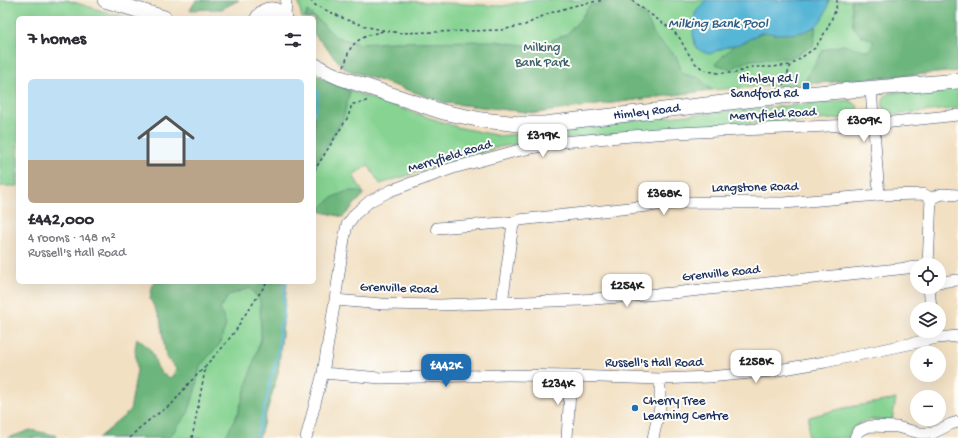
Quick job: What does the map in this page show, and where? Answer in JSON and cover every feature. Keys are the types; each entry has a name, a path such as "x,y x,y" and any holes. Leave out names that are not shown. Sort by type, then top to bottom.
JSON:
{"main road":[{"path":"105,0 157,16"},
{"path":"265,10 280,12 283,16"},
{"name":"Himley Road","path":"316,59 341,78"},
{"name":"Himley Road","path":"316,66 341,78 377,91 443,112 482,120 518,124 544,124 782,96 958,81"}],"street":[{"path":"284,16 286,0"},
{"path":"871,89 879,195"},
{"name":"Merryfield Road","path":"306,438 323,373 347,224 355,214 370,201 392,190 454,168 516,151 562,142 655,134 874,124 958,115"},
{"name":"Langstone Road","path":"437,228 516,222 519,220 685,202 784,203 879,195 923,194 931,198 942,194 958,195"},
{"path":"928,258 931,198"},
{"path":"502,303 513,224 516,222"},
{"name":"Grenville Road","path":"335,300 411,305 581,300 672,293 910,268"},
{"path":"946,281 958,280"},
{"name":"Russell's Hall Road","path":"946,335 958,336"},
{"name":"Russell's Hall Road","path":"323,373 381,378 508,375 660,379 709,377 772,371 856,356 921,338"},
{"path":"567,438 571,376"},
{"path":"654,438 660,407 660,379"},
{"path":"855,438 858,431 870,426 897,427 933,435 951,424 958,422"}],"path":[{"path":"310,0 316,5 347,20 372,28 400,33 501,30 525,25 547,14 573,6 603,0"},
{"path":"632,0 679,36 695,63 704,70 718,73 734,73 752,67 791,65 815,48 827,30 836,9 837,0"},
{"path":"341,78 349,51 359,40 371,34 386,30"},
{"path":"782,96 784,84 791,65"},
{"path":"316,168 348,117 352,104 363,103 373,97 377,91"},
{"path":"130,438 153,417 172,404 222,348 236,330 266,284"},
{"path":"192,438 206,366"}],"green space":[{"path":"0,0 67,0 119,16 16,16 16,186 0,186"},
{"path":"196,0 239,0 222,9 190,10"},
{"name":"Milking Bank Park","path":"299,0 387,0 503,6 529,0 958,0 958,71 833,82 711,90 535,113 447,103 345,69 316,36 316,16 302,16"},
{"path":"613,0 627,0 646,17 656,38 676,56 683,74 699,78 712,90 535,113 447,103 345,69 316,36 316,18 336,37 360,44 392,42 494,41 531,46 548,42 567,34 579,21 589,6"},
{"path":"851,0 958,0 958,71 803,84 823,50 843,45 869,51 874,41 860,35 853,26"},
{"path":"307,11 313,16 306,16"},
{"path":"816,27 813,46 790,58 750,60 731,69 715,64 734,45 744,42 761,33 768,32 774,34 807,30"},
{"path":"316,74 350,91 343,119 316,165"},
{"path":"327,79 356,93 457,127 500,136 655,118 849,100 858,106 856,113 851,118 746,124 554,139 499,147 380,184 368,165 353,175 364,194 343,217 319,211 316,221 316,104"},
{"path":"958,87 958,108 893,115 883,108 883,100 888,93"},
{"path":"348,191 358,191 364,194 343,217 319,211 332,198"},
{"path":"153,284 287,284 278,373 259,438 225,438 238,413 261,338 260,301 250,288 229,295 220,309 226,325 219,345 200,366 195,392 188,413 172,434 167,438 98,438 130,411 137,370 135,349 137,338 150,349 159,370 162,373 171,378 179,372 166,357 160,318 150,299"},
{"path":"229,284 287,284 278,373 259,438 109,438 156,402"},
{"path":"896,399 892,420 872,420 863,422 852,429 849,438 808,438 809,417 844,408"},
{"path":"30,430 55,435 58,438 8,438"}],"water":[{"name":"Milking Bank Pool","path":"706,0 829,0 822,19 811,29 795,33 776,34 763,32 745,42 722,48 710,54 702,52 698,49 693,35 695,13"}],"waterway":[{"path":"316,90 318,93 316,106"},
{"path":"256,438 279,347 280,326 283,320 285,284"}],"place":[{"name":"Himley Rd / Sandford Rd","path":"806,86"},
{"name":"Cherry Tree Learning Centre","path":"635,408"}]}
